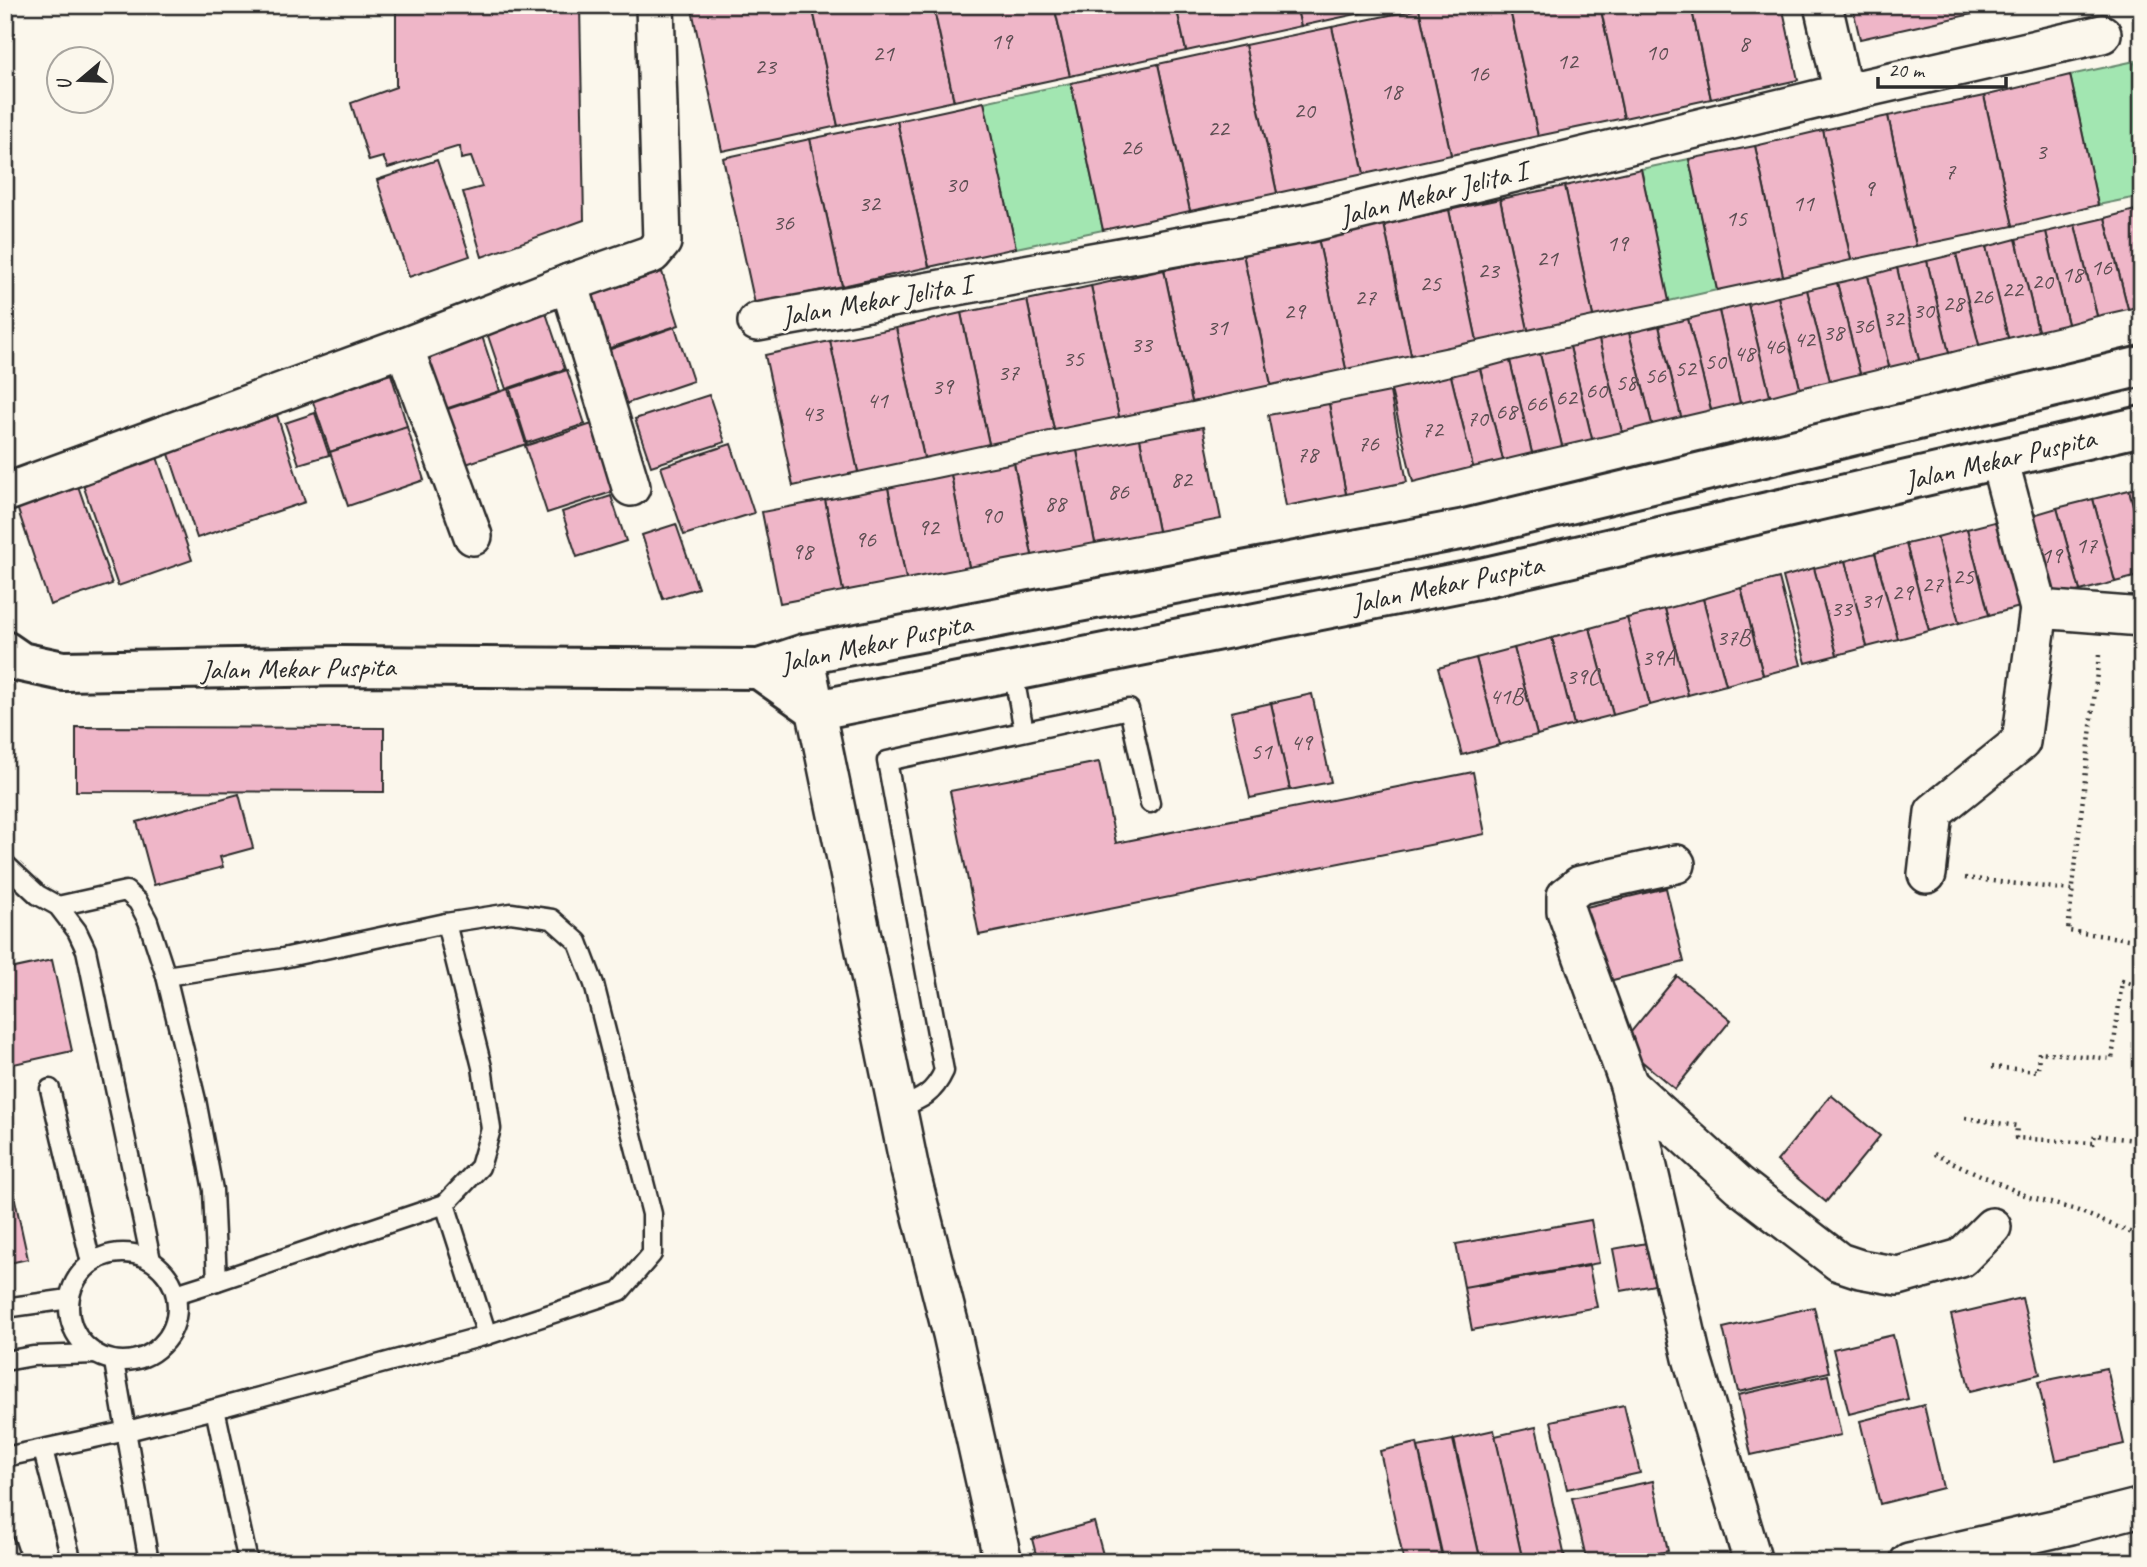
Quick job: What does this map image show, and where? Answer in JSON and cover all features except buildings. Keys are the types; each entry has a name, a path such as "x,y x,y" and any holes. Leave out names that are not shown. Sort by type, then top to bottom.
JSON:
{"street":[{"path":"5,493 652,254 662,242 656,5"},
{"path":"1823,5 1843,93"},
{"name":"Jalan Mekar Jelita I","path":"757,322 1308,223 1843,93 2102,34"},
{"path":"569,283 631,487"},
{"path":"404,347 473,536"},
{"name":"Jalan Mekar Puspita","path":"6,654 21,662 63,671 342,666 759,669 804,654 1465,529 2142,366"},
{"name":"Jalan Mekar Puspita","path":"759,669 817,710 1477,579 2142,426"},
{"path":"1927,874 1934,812 2021,742 2039,609 1999,459"},
{"path":"1465,529 1477,579"},
{"path":"2039,609 2142,617"},
{"path":"804,654 910,1170 952,1334 1003,1562"},
{"path":"1676,863 1580,885 1566,896 1566,911 1629,1085 1692,1357 1753,1562"},
{"path":"1629,1085 1740,1185 1839,1262 1898,1276 1961,1258 1992,1227"},
{"path":"1909,1562 2142,1507"}],"lane":[{"path":"1013,671 1024,731"},
{"path":"897,1109 936,1089 944,1071 887,761 1129,709 1150,803"},
{"path":"5,864 38,895 58,906 77,931 86,950 151,1260"},
{"path":"58,906 126,891 138,902 148,921 166,976 196,1100 213,1190 217,1281"},
{"path":"5,1457 215,1409 487,1335 620,1291 652,1254 652,1214 594,984 578,942 552,919 511,913 446,923 283,958 166,976"},
{"path":"176,1294 445,1204 480,1167 491,1129 482,1067 446,923"},
{"path":"50,1089 91,1263"},
{"path":"445,1204 487,1335"},
{"path":"131,1253 151,1260 167,1274 176,1294 177,1315 170,1335 156,1351 136,1360 114,1362 96,1354 79,1339 71,1320 69,1299 76,1279 91,1263 110,1254 131,1253"},
{"path":"5,1308 69,1299"},
{"path":"5,1361 33,1356 96,1354"},
{"path":"114,1362 149,1562"},
{"path":"215,1409 248,1562"},
{"path":"43,1450 72,1562"},
{"path":"5,1544 11,1562"}],"path":[{"path":"2104,614 2068,931 2142,942"},
{"path":"1927,874 2072,890"},
{"path":"1992,1067 2038,1072 2039,1052 2112,1059 2122,981 2140,986 2142,958"},
{"path":"1965,1118 2017,1126 2016,1138 2093,1143 2095,1135 2142,1141"},
{"path":"1934,1154 2029,1197 2076,1210 2142,1237"}],"green space":[{"path":"2135,61 2142,93 2142,196 2098,205 2070,75"},
{"path":"1071,83 1103,230 1016,248 984,102"},
{"path":"1689,159 1717,290 1669,301 1641,169"}]}
